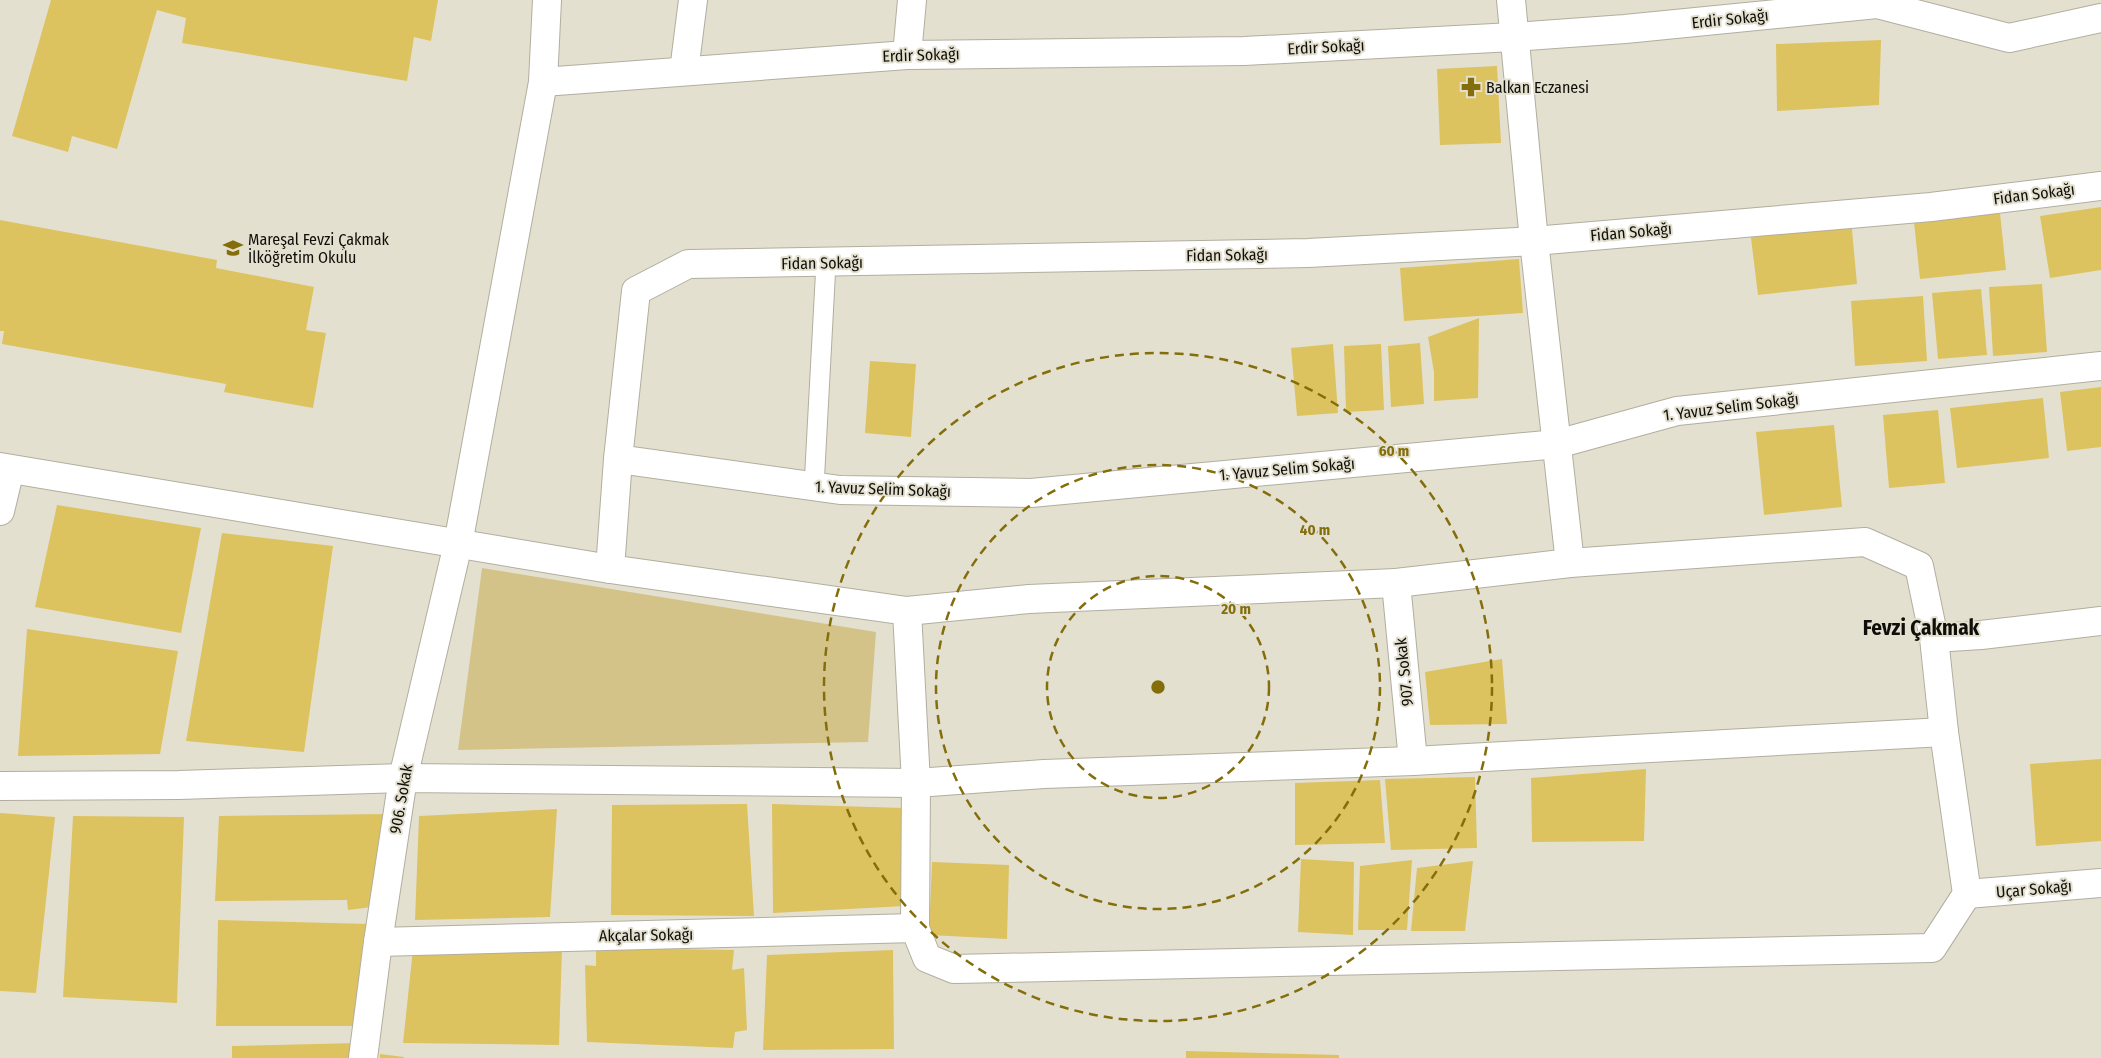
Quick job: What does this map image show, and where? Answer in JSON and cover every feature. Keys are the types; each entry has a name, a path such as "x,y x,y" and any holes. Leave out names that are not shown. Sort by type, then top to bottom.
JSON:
{"street":[{"name":"906. Sokak","path":"363,1058 378,942 403,778 458,544 543,82 547,0"},
{"path":"684,71 693,0"},
{"path":"907,55 912,0"},
{"path":"1511,0 1513,37 1534,240 1570,563"},
{"name":"Erdir Sokağı","path":"543,82 907,55 1244,50 1513,37 1625,29 1878,4 2009,38 2101,18"},
{"name":"Fidan Sokağı","path":"610,569 618,459 636,291 688,264 1308,253 1534,240 1931,207 2101,186"},
{"name":"1. Yavuz Selim Sokağı","path":"618,459 840,490 1030,493 1557,444 1677,411 2101,366"},
{"path":"0,511 5,468 610,569 907,611 1029,599 1396,583 1570,563 1865,542 1919,566 1934,638 1944,732 1967,894 1932,948 954,969 928,958 915,928 916,784 907,611"},
{"name":"907. Sokak","path":"1396,583 1413,762"},
{"path":"1934,638 1981,635 2101,621"},
{"path":"0,786 179,785 403,778 916,784 1044,774 1413,762 1944,732"},
{"name":"Uçar Sokağı","path":"1967,894 2101,883"},
{"name":"Akçalar Sokağı","path":"378,942 915,928"}],"lane":[{"path":"814,486 826,263"}],"shaded area":[{"path":"482,568 876,632 868,742 458,750"}],"building":[{"path":"51,0 438,0 431,41 414,37 407,81 182,43 186,18 157,10 117,149 72,136 68,152 12,136"},
{"path":"1881,40 1879,105 1777,111 1776,44"},
{"path":"1497,66 1501,143 1440,145 1437,69"},
{"path":"2101,207 2101,270 2050,278 2040,216"},
{"path":"2000,213 2006,270 1920,279 1914,222"},
{"path":"1851,219 1857,284 1758,295 1750,230"},
{"path":"0,220 217,260 216,268 314,287 306,330 326,333 313,408 224,392 226,384 2,344 4,331 0,331"},
{"path":"1519,259 1523,313 1404,321 1400,268"},
{"path":"2042,284 2047,352 1993,356 1989,287"},
{"path":"1981,289 1987,355 1938,359 1932,293"},
{"path":"1923,296 1927,361 1855,366 1851,301"},
{"path":"1479,318 1478,398 1434,401 1434,372 1428,337"},
{"path":"1420,343 1424,404 1391,407 1388,346"},
{"path":"1333,344 1338,413 1297,416 1291,348"},
{"path":"1381,344 1384,410 1346,412 1344,346"},
{"path":"870,361 916,364 911,437 865,433"},
{"path":"2101,387 2101,447 2067,451 2060,392"},
{"path":"2043,398 2049,458 1957,468 1950,408"},
{"path":"1938,410 1945,483 1889,488 1883,415"},
{"path":"1834,425 1842,507 1764,515 1756,432"},
{"path":"57,505 201,528 181,633 35,607"},
{"path":"222,533 333,546 304,752 186,741"},
{"path":"27,629 178,651 160,754 18,756"},
{"path":"1502,659 1507,724 1430,725 1425,672"},
{"path":"2101,759 2101,841 2036,846 2030,764"},
{"path":"1646,769 1644,841 1532,842 1531,778"},
{"path":"1475,777 1477,848 1391,850 1385,779"},
{"path":"1380,780 1385,843 1295,845 1295,783"},
{"path":"747,804 754,916 611,915 612,805"},
{"path":"772,804 904,808 905,906 773,913"},
{"path":"557,809 550,917 415,920 419,816"},
{"path":"0,813 55,817 36,993 0,991"},
{"path":"388,814 380,906 348,910 347,900 215,901 219,816"},
{"path":"73,816 184,817 177,1003 63,997"},
{"path":"1301,859 1354,862 1353,935 1298,932"},
{"path":"1412,860 1407,930 1358,930 1360,866"},
{"path":"1473,861 1465,931 1411,931 1417,868"},
{"path":"932,862 1009,865 1007,939 929,935"},
{"path":"218,920 370,924 359,1026 216,1026"},
{"path":"562,947 559,1045 403,1043 413,949"},
{"path":"596,948 734,950 732,970 744,968 747,1030 735,1032 733,1048 587,1042 585,965 596,966"},
{"path":"893,950 894,1049 763,1050 767,955"},
{"path":"358,1043 357,1058 232,1058 232,1046"},
{"path":"1186,1051 1339,1055 1339,1058 1186,1058"},
{"path":"380,1054 404,1057 404,1058 380,1058"}],"place":[{"name":"Balkan Eczanesi","path":"1471,87"},
{"name":"Mareşal Fevzi Çakmak İlköğretim Okulu","path":"233,248"}],"district":[{"name":"Fevzi Çakmak","path":"1921,628"}]}
